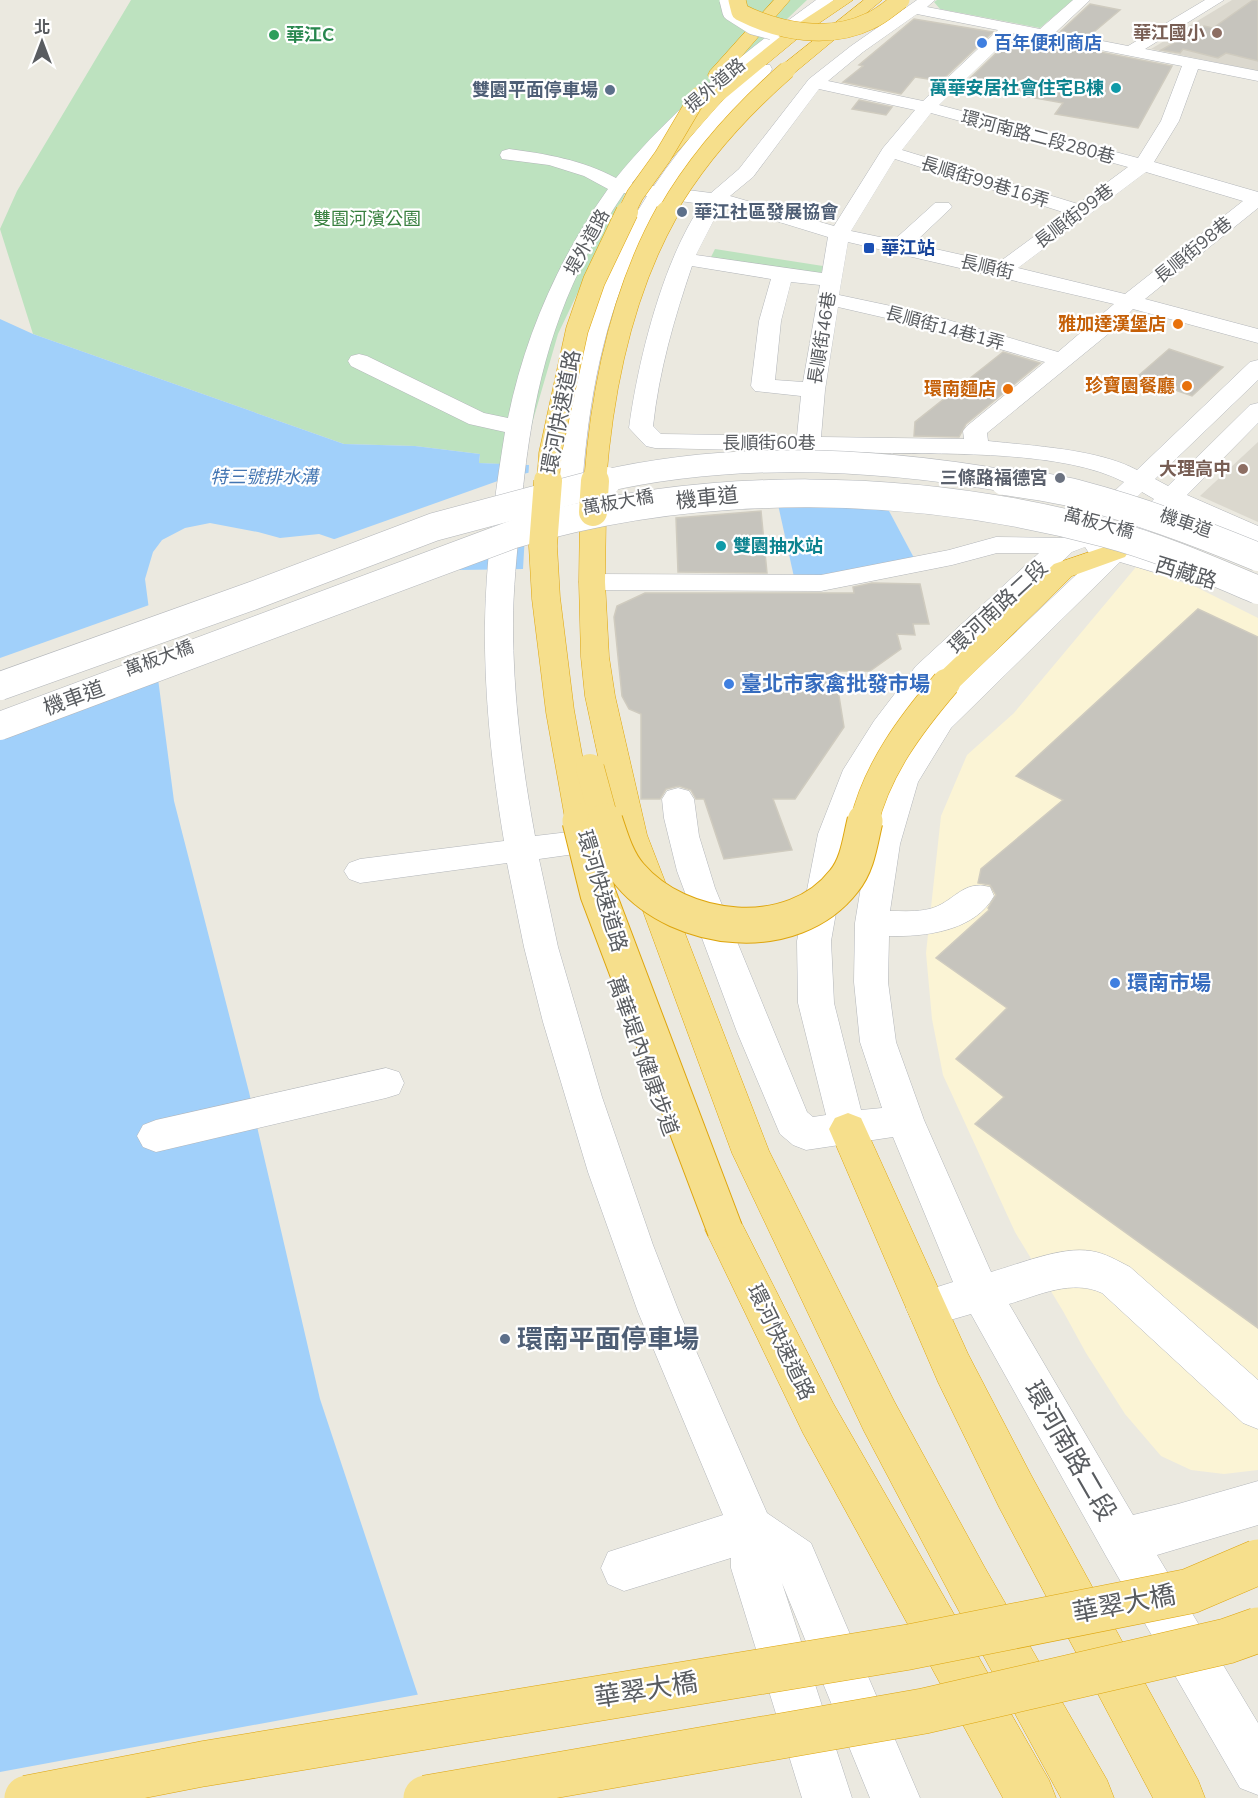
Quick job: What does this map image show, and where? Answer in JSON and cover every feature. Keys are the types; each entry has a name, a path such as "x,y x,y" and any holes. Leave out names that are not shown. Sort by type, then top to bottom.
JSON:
{"highway":[{"path":"736,0 740,12 754,21 773,28 800,32 825,32 851,28 914,2"},
{"path":"663,156 699,94 782,0"},
{"name":"環河快速道路","path":"845,0 797,30 716,97 663,156 635,195 613,238 594,281 577,330 550,454 543,546 546,598 560,711 580,823 598,894 725,1230 818,1418 1031,1798"},
{"name":"環河快速道路","path":"874,0 755,98 709,148 679,190 653,237 637,274 616,337 596,454 581,509 592,582 595,657 611,838 751,1153 879,1416 969,1584 1089,1798"},
{"path":"546,598 604,820 625,868 663,905 691,917 724,924 756,925 803,914 828,899 845,881 855,860 868,807 877,784 898,745 946,683 1063,570 1116,551"},
{"path":"848,1129 953,1368 1015,1491 1180,1798"},
{"name":"華翠大橋","path":"27,1798 202,1764 909,1647 1190,1591 1258,1562"},
{"path":"426,1798 924,1711 1227,1641 1258,1630"}],"street":[{"path":"728,0 730,12 753,26 784,33 823,35 845,33 879,24 914,2 982,22 1258,76"},
{"name":"提外道路","path":"619,187 662,135 691,105 729,71 826,0"},
{"path":"1044,34 1082,0"},
{"path":"1132,50 1216,0"},
{"name":"長順街60巷","path":"914,2 815,83 746,173 709,208 684,259 661,327 646,387 641,428 655,441 976,447 1058,456 1117,469 1141,481"},
{"path":"982,22 1000,7"},
{"path":"839,234 890,152 927,107 1011,27"},
{"path":"581,509 569,455 581,384 606,292 629,242 674,167 738,92 801,38"},
{"name":"長順街99巷","path":"1001,271 1143,165 1170,121 1192,63"},
{"name":"環河南路二段280巷","path":"815,83 927,107 1143,165 1258,199"},
{"name":"長順街99巷16弄","path":"890,152 1080,211"},
{"path":"509,155 551,160 591,172 619,187"},
{"name":"堤外道路","path":"716,199 619,187 576,255 542,332 517,427 503,566 499,636 504,734 519,850 553,996 597,1143 656,1310 751,1529"},
{"name":"長順街","path":"716,199 740,203 839,234 1001,271 1258,336"},
{"name":"長順街98巷","path":"976,447 975,431 1105,325 1128,302 1258,199"},
{"path":"897,247 942,207"},
{"name":"長順街46巷","path":"809,443 813,390 839,234"},
{"name":"長順街14巷1弄","path":"684,259 783,275 916,318 1061,360"},
{"path":"783,275 770,321 763,386 813,390"},
{"path":"359,362 477,419 517,427"},
{"name":"環河南路二段","path":"848,1129 825,1046 816,1003 814,941 834,834 858,770 884,728 926,673 1141,481 1258,367"},
{"name":"環河南路二段","path":"1258,410 940,721 903,782 884,844 872,923 871,982 878,1042 905,1120 966,1266 1019,1364 1258,1770"},
{"name":"機車道","path":"0,676 426,519 621,469 683,460 770,455 874,460 973,469 1103,495 1218,534 1258,552"},
{"name":"萬板大橋","path":"0,686 252,596 434,527 580,486 693,467 770,461 866,465 966,474 1078,494 1131,509 1184,527 1258,557"},
{"path":"1141,481 1170,497 1258,536"},
{"name":"萬板大橋","path":"0,716 489,535 562,512 686,491 748,485 823,483 887,486 954,493 1059,512 1150,536 1258,580"},
{"name":"機車道","path":"0,726 478,547 569,519 691,498 823,493 887,495 957,502 1054,521 1142,542 1258,590"},
{"name":"西藏路","path":"592,582 821,583 952,557 996,545 1070,544 1116,551 1225,586 1258,602"},
{"path":"858,770 903,782"},
{"path":"678,799 679,829 686,854 793,1123 806,1134 905,1120"},
{"path":"360,871 611,838"},
{"name":"萬華堤內健康步道","path":"611,838 610,970 674,1143 681,1152 692,1158"},
{"path":"872,923 921,924 939,921 956,914 978,896"},
{"path":"156,1136 386,1083"},
{"path":"926,1308 1071,1268 1093,1269 1116,1280 1258,1408"},
{"path":"1122,1540 1178,1527 1258,1503"},
{"path":"624,1568 751,1529"},
{"path":"751,1529 754,1568 827,1798"},
{"path":"751,1529 795,1558 895,1798"}],"shaded area":[{"name":"華江國小","path":"1232,0 1258,0 1258,71 1151,49"},
{"name":"大理高中","path":"1258,442 1258,522 1200,496"},
{"name":"環南市場","path":"1136,567 1196,587 1258,618 1258,1470 1224,1474 1191,1470 1161,1456 1125,1414 1086,1353 1015,1232 943,1075 932,1019 926,953 941,816 967,755 1014,713"}],"green space":[{"name":"雙園河濱公園","path":"131,0 807,0 643,156 558,334 520,465 479,463 480,454 415,446 344,444 33,334 0,229 17,191"},
{"path":"937,0 1073,0 1040,28 940,9 934,2"},
{"path":"715,249 823,266 821,274 708,263"}],"water":[{"name":"特三號排水溝","path":"0,319 33,334 344,444 415,446 480,454 479,463 529,465 523,569 459,570 363,549 319,534 280,538 210,523 185,528 162,540 153,552 145,579 174,801 249,1092 320,1399 452,1798 0,1798"},
{"path":"775,491 880,494 914,558 835,576 794,577"}],"pier":[{"path":"532,472 528,536 441,569 363,552 329,541 509,477"},
{"path":"152,604 160,673 0,731 0,658"},
{"path":"421,1694 455,1798 0,1798 0,1772"}],"building":[{"name":"華江國小","path":"1253,0 1258,0 1258,61 1226,53 1218,58 1183,49 1180,53 1161,50 1204,26 1213,28"},
{"path":"1090,4 1120,10 1089,36 1061,31"},
{"path":"914,19 993,32 941,81 915,77 901,94 843,82 863,66 859,65"},
{"path":"1014,36 1172,66 1138,128 1055,114 1063,103 963,85"},
{"path":"859,100 892,107 886,115 852,109"},
{"path":"1169,349 1223,367 1192,396 1137,377"},
{"path":"1003,352 1040,363 966,424 959,437 914,436 915,422"},
{"name":"雙園抽水站","path":"761,511 767,573 678,572 676,518"},
{"name":"臺北市家禽批發市場","path":"872,583 920,584 929,624 913,624 915,635 897,634 901,649 870,671 835,671 844,727 795,799 773,799 792,850 724,859 704,799 696,799 691,790 679,786 666,789 660,799 641,799 641,714 629,709 622,696 614,617 617,606 645,593 854,593 853,587"},
{"name":"環南市場","path":"1198,609 1258,637 1258,1328 975,1124 1004,1097 956,1059 1007,1008 936,958 989,910 996,895 990,885 978,883 981,869 1063,800 1016,776"}],"place":[{"name":"華江國小","path":"1217,33"},
{"name":"華江C","path":"274,35"},
{"name":"百年便利商店","path":"982,43"},
{"name":"萬華安居社會住宅B棟","path":"1116,88"},
{"name":"雙園平面停車場","path":"610,90"},
{"name":"華江社區發展協會","path":"682,212"},
{"name":"華江站","path":"869,248"},
{"name":"雅加達漢堡店","path":"1178,324"},
{"name":"珍寶園餐廳","path":"1187,386"},
{"name":"環南麵店","path":"1008,389"},
{"name":"大理高中","path":"1243,469"},
{"name":"三條路福德宮","path":"1060,478"},
{"name":"雙園抽水站","path":"721,546"},
{"name":"臺北市家禽批發市場","path":"729,684"},
{"name":"環南市場","path":"1115,983"},
{"name":"環南平面停車場","path":"505,1339"}]}
